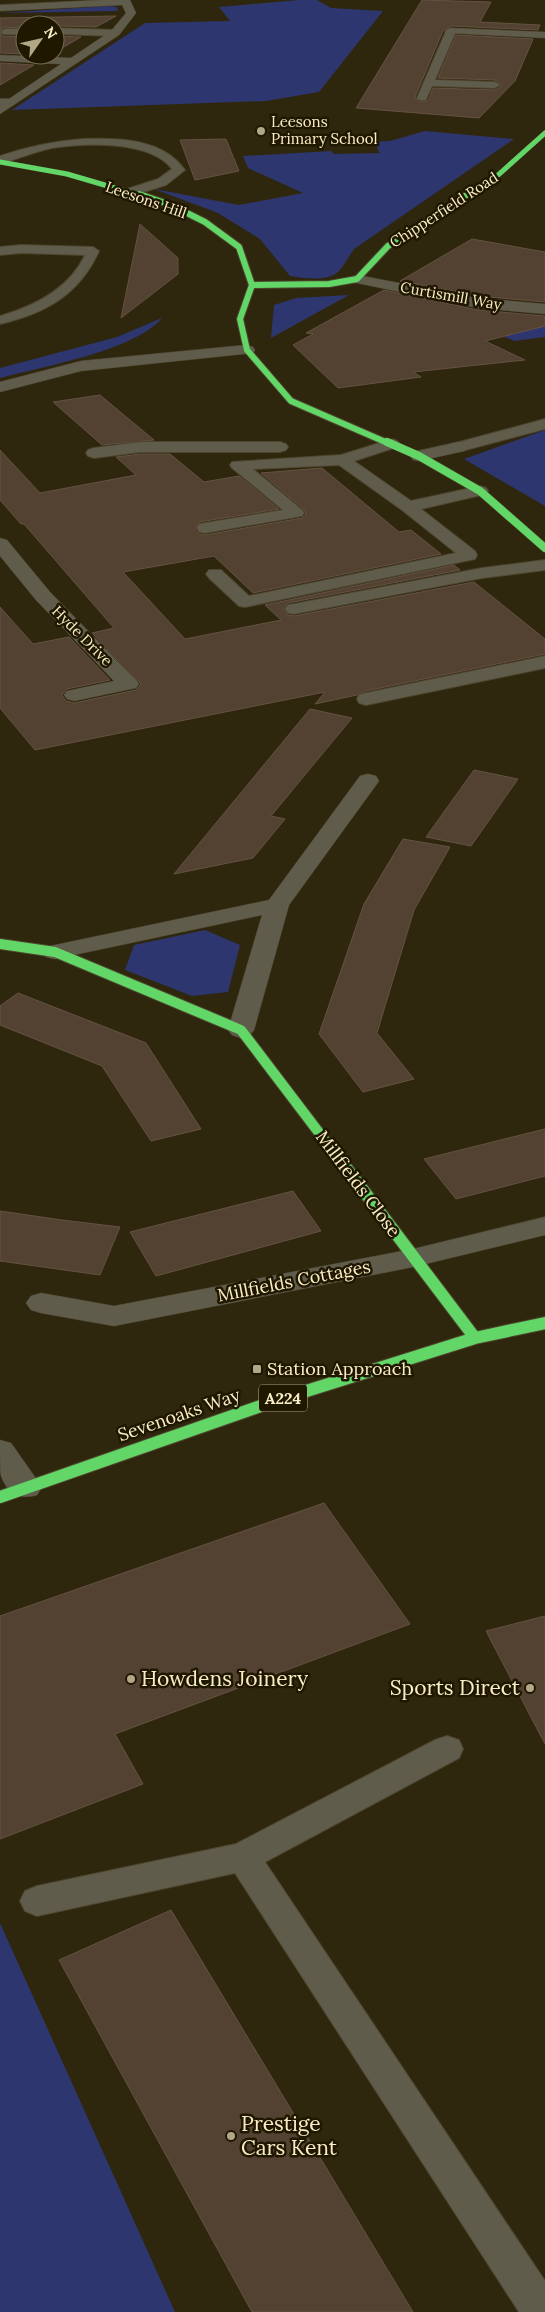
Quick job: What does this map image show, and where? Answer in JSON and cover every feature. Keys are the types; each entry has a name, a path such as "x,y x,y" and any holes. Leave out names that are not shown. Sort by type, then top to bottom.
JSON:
{"street":[{"path":"0,8 125,1 131,13 115,33 6,102 0,110"},
{"path":"451,31 545,35"},
{"path":"0,58 72,61"},
{"name":"Chipperfield Road","path":"357,279 388,246 497,176 545,133"},
{"name":"Leesons Hill","path":"0,161 67,174 171,205 205,222 239,247 252,285"},
{"path":"357,279 329,284 252,285 240,319 247,350 291,401 419,456 480,492 513,518 545,548"},
{"name":"Curtismill Way","path":"357,279 478,303 545,309"},
{"path":"0,387 81,366 168,356 247,350"},
{"path":"419,456 458,447"},
{"name":"Hyde Drive","path":"0,544 17,579 129,684 74,695"},
{"path":"0,944 55,952 241,1030 277,905 368,781"},
{"path":"55,952 277,905"},
{"name":"Millfields Close","path":"241,1030 475,1338"},
{"name":"Millfields Cottages","path":"41,1303 114,1316 413,1258 545,1226"},
{"name":"Sevenoaks Way","path":"13,1492 281,1398 475,1338 545,1323"},
{"path":"0,1451 13,1492"}],"lane":[{"path":"65,31 115,33"},
{"path":"422,98 451,31"},
{"path":"6,32 15,32"},
{"path":"429,82 495,85"},
{"path":"0,161 54,145 112,143 150,148 164,152 176,162 179,170 162,182 131,192"},
{"path":"0,251 21,249 92,251 81,275 56,298 17,316 0,320"},
{"path":"458,447 545,424"},
{"path":"342,449 372,436"},
{"path":"205,528 296,513 238,465 342,449 392,444"},
{"path":"94,453 141,447 330,447 342,449 408,507 469,555 245,602 215,574"},
{"path":"408,507 480,492"},
{"path":"294,609 482,572 545,564"},
{"path":"366,699 545,662"},
{"path":"37,1901 243,1857 447,1749"},
{"path":"243,1857 542,2312"}],"shaded area":[{"path":"317,0 331,8 383,11 319,92 266,101 12,110 145,23 230,21 219,7"},
{"path":"117,7 118,11 0,13"},
{"path":"425,131 514,139 354,249 338,272 327,277 302,278 290,276 260,239 218,213 154,189 239,205 303,193 248,168 243,156 331,151 334,154 380,153 374,142 390,141"},
{"path":"349,295 271,338 274,305 296,298"},
{"path":"438,306 490,313 545,316 545,337 514,341"},
{"path":"162,318 149,329 132,339 110,348 63,363 0,378 0,368 117,337"},
{"path":"545,430 545,506 464,459"},
{"path":"205,930 240,945 228,992 192,996 125,970 134,945"},
{"path":"0,1923 175,2312 0,2312"}],"building":[{"path":"422,0 491,2 480,22 540,25 538,30 451,26 443,31 415,97 418,102 428,101 433,88 495,90 502,86 495,80 438,78 456,35 533,39 515,81 479,118 356,108"},
{"path":"116,16 96,27 65,26 65,17"},
{"path":"0,18 15,18 15,27 2,28 0,34"},
{"path":"0,34 2,36 15,37 15,54 0,53"},
{"path":"65,36 81,37 65,46"},
{"path":"0,63 34,65 0,85"},
{"path":"226,139 239,171 195,180 180,140"},
{"path":"140,224 178,258 178,274 121,318"},
{"path":"472,239 545,252 545,302 478,296 400,281"},
{"path":"384,290 478,310 545,316 545,326 485,341 525,360 413,372 421,377 338,388 293,345 313,334 306,333"},
{"path":"100,395 154,440 102,445 53,402"},
{"path":"0,450 40,493 136,475 116,457 141,454 170,454 204,482 239,476 279,509 199,522 195,529 199,534 205,535 302,518 306,514 303,509 261,473 322,468 399,532 411,530 441,554 253,593 214,556 123,572 185,639 281,620 265,605 454,565 460,570 288,603 283,609 288,615 294,616 474,582 545,639 545,654 366,691 357,695 315,704 325,692 35,750 0,708 0,607 33,644 69,637 110,680 67,689 62,695 66,701 74,703 136,690 141,684 92,633 114,628 24,524 21,524 0,500"},
{"path":"310,709 352,718 271,816 285,819 253,858 174,874"},
{"path":"474,770 518,779 471,846 426,837"},
{"path":"403,839 450,847 414,910 377,1033 414,1079 363,1092 319,1034 364,904"},
{"path":"18,993 146,1043 201,1129 151,1141 102,1066 0,1025 0,1006"},
{"path":"545,1129 545,1176 456,1199 424,1159"},
{"path":"293,1191 321,1231 156,1276 130,1232"},
{"path":"0,1211 120,1227 100,1275 0,1261"},
{"name":"Howdens Joinery","path":"324,1503 410,1624 115,1734 143,1784 0,1839 0,1616"},
{"name":"Sports Direct","path":"545,1616 545,1744 486,1631"},
{"name":"Prestige Cars Kent","path":"171,1910 413,2312 252,2312 59,1960"}],"traffic: fast":[{"path":"252,285 329,284 357,279 388,246 497,176 545,133"},
{"path":"0,162 67,174 131,192 171,205 205,222 239,247 252,285 240,319 247,350 291,401 419,456 480,491 545,548"},
{"path":"0,944 55,952 241,1030 475,1338"},
{"path":"0,1497 281,1399 475,1338 545,1323"}],"place":[{"name":"Leesons Primary School","path":"261,131"},
{"name":"Station Approach","path":"257,1369"},
{"name":"Howdens Joinery","path":"131,1679"},
{"name":"Sports Direct","path":"530,1688"},
{"name":"Prestige Cars Kent","path":"231,2136"}]}
